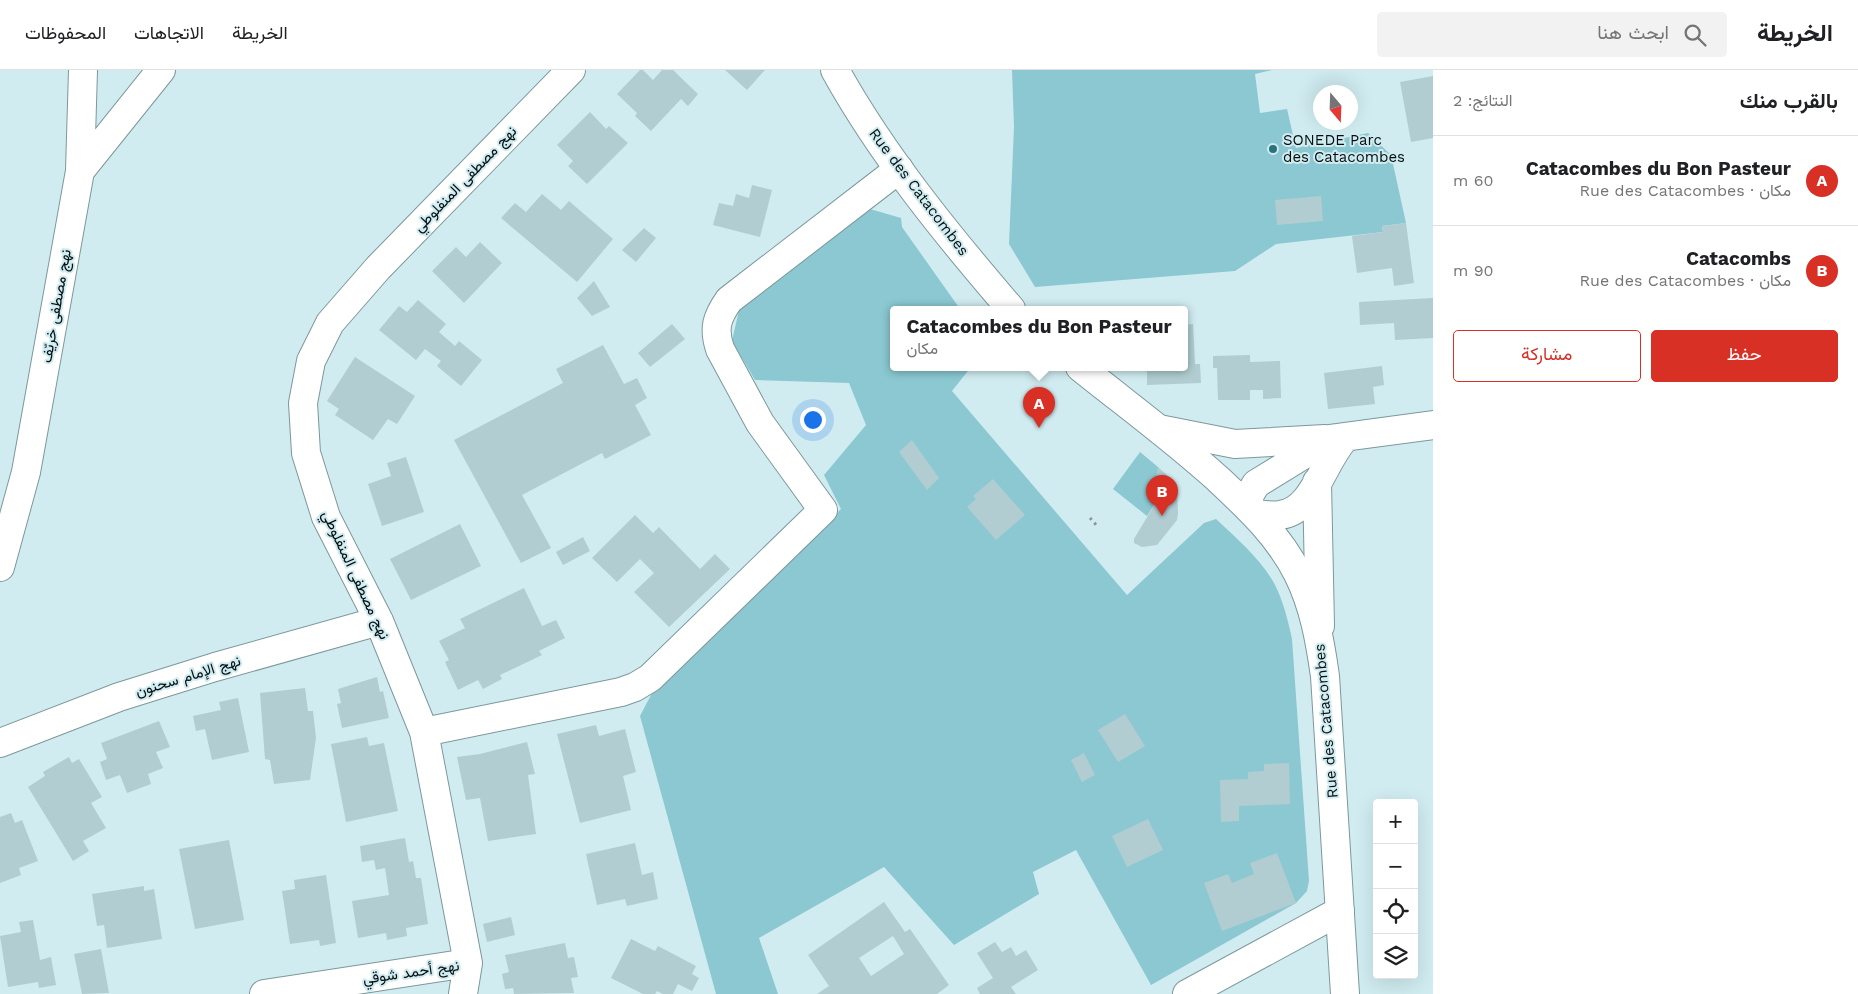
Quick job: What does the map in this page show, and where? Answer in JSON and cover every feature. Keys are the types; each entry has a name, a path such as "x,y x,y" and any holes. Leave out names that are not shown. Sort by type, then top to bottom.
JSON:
{"street":[{"path":"80,171 83,70"},
{"name":"نهج مصطفى خريّف","path":"0,567 26,472 80,171 161,70"},
{"name":"نهج مصطفى المنفلوطي","path":"468,964 424,732 379,621 326,517 306,453 303,402 311,361 330,323 378,268 571,70"},
{"name":"Rue des Catacombes","path":"835,70 855,106 899,169 1009,306"},
{"path":"424,732 621,692 635,687 650,678 823,510 760,423 720,349 716,325 719,314 729,300 899,169"},
{"name":"Rue des Catacombes","path":"1085,371 1158,429 1252,510 1283,549 1298,574 1312,606 1320,640 1325,676 1345,994"},
{"path":"1158,429 1235,444 1337,438 1433,425"},
{"path":"1337,438 1333,450 1304,504 1296,510 1281,515 1252,510 1250,494 1256,484 1337,438"},
{"path":"1317,482 1320,640"},
{"name":"نهج الإمام سحنون","path":"0,743 119,697 379,621"},
{"path":"1187,994 1340,911"},
{"name":"نهج أحمد شوقي","path":"264,994 468,964 463,994"}],"path":[{"path":"1090,518 1098,527"}],"shaded area":[{"path":"1012,70 1272,70 1255,74 1260,113 1287,109 1296,148 1368,133 1391,155 1406,223 1382,226 1383,232 1276,244 1235,271 1035,287 1009,244 1014,127"},
{"path":"870,209 901,218 902,227 958,306 890,306 890,371 968,371 952,391 1127,595 1204,523 1216,519 1247,549 1262,565 1274,583 1283,603 1292,639 1309,881 1307,891 1296,903 1151,985 1076,850 1033,872 1039,894 954,945 884,867 759,938 778,994 716,994 640,716 652,693 841,509 824,475 866,425 849,383 755,380 732,341 739,310"},
{"path":"1140,452 1158,467 1156,502 1147,516 1113,489"}],"building":[{"path":"640,70 643,70 653,80 662,70 673,70 698,94 688,106 681,99 651,131 635,116 637,113 617,94"},
{"path":"725,70 765,70 747,90"},
{"path":"1433,76 1433,138 1411,142 1400,82"},
{"path":"590,112 606,129 609,126 628,143 587,184 568,166 573,161 557,145"},
{"path":"752,185 772,190 760,237 713,225 719,203 733,206 736,194 749,198"},
{"path":"542,194 561,210 569,201 613,239 577,282 501,218 515,203 526,212"},
{"path":"1321,196 1323,221 1277,225 1275,200"},
{"path":"1406,223 1414,283 1394,286 1392,268 1357,273 1352,236 1383,232 1382,226"},
{"path":"644,228 656,238 636,262 622,250"},
{"path":"480,242 502,263 464,303 432,271 456,247 466,257"},
{"path":"594,281 610,307 592,316 577,298"},
{"path":"1433,298 1433,338 1395,340 1394,323 1360,325 1359,302"},
{"path":"418,300 446,324 439,332 455,346 459,341 482,360 461,386 437,366 441,361 425,349 416,360 379,330 399,306 407,312"},
{"path":"672,324 685,339 650,367 638,353"},
{"path":"1193,324 1195,364 1200,364 1201,383 1147,385 1147,371 1188,371 1188,325"},
{"path":"603,345 624,384 637,378 647,398 635,405 651,435 605,459 602,453 522,495 551,548 521,563 454,440 563,383 556,369"},
{"path":"1250,355 1250,362 1280,361 1281,398 1263,399 1263,390 1250,390 1250,400 1218,400 1217,368 1213,368 1213,356"},
{"path":"355,357 415,396 397,424 388,419 373,440 335,415 339,409 327,401"},
{"path":"1382,366 1384,385 1373,387 1375,404 1328,409 1324,373"},
{"path":"912,440 939,478 927,490 899,452"},
{"path":"406,457 424,512 382,526 368,484 391,476 387,463"},
{"path":"1158,467 1177,484 1177,520 1157,545 1142,547 1134,543 1134,539 1156,502"},
{"path":"993,479 1025,515 996,540 967,507 976,499 973,496"},
{"path":"635,515 653,533 659,527 700,569 715,554 730,569 669,627 634,592 654,573 640,559 617,582 592,558"},
{"path":"460,524 481,566 411,600 390,559"},
{"path":"583,537 590,551 563,565 556,552"},
{"path":"524,588 542,626 556,620 565,638 539,651 542,655 500,675 502,679 483,689 478,680 458,690 445,662 449,660 439,641 465,628 460,619"},
{"path":"377,677 380,692 383,691 389,718 342,728 337,704 341,703 338,689"},
{"path":"305,688 308,711 313,711 316,738 310,780 274,784 270,760 265,759 260,693"},
{"path":"238,698 249,752 212,760 205,729 196,731 193,716 221,710 219,702"},
{"path":"1125,714 1145,746 1118,762 1098,730"},
{"path":"159,721 170,747 156,752 163,768 148,774 151,784 127,793 120,775 106,780 100,762 107,759 101,743"},
{"path":"596,725 599,736 625,729 636,772 623,776 631,810 580,823 557,734"},
{"path":"367,737 369,746 384,743 398,811 346,822 331,744"},
{"path":"527,742 535,774 528,775 536,834 488,841 480,798 466,800 457,757 480,754"},
{"path":"1084,753 1095,775 1082,782 1071,760"},
{"path":"69,757 72,763 79,759 102,797 91,803 106,828 83,841 89,851 73,861 28,787 45,776 43,772"},
{"path":"1289,763 1290,804 1239,806 1239,821 1221,822 1220,780 1248,779 1248,772 1264,771 1264,764"},
{"path":"11,813 15,823 22,820 38,861 19,868 21,875 0,883 0,817"},
{"path":"1148,819 1163,850 1127,867 1112,836"},
{"path":"405,838 409,862 413,861 416,878 421,878 428,924 406,928 407,936 387,940 386,933 358,938 352,901 389,895 385,868 376,870 374,860 362,862 360,846"},
{"path":"229,840 244,920 195,929 179,849"},
{"path":"635,843 642,875 653,872 658,899 627,906 625,899 597,905 586,854"},
{"path":"1277,853 1296,903 1222,931 1204,883 1228,874 1232,883 1254,874 1250,863"},
{"path":"326,875 336,943 320,946 319,940 290,944 282,891 295,889 294,880"},
{"path":"144,886 144,891 154,889 162,939 107,948 104,925 97,926 92,894"},
{"path":"884,902 905,932 910,929 949,985 937,994 817,994 829,986 808,955","holes":["893,936 904,954 871,976 859,958"]},
{"path":"511,917 515,935 487,942 483,924"},
{"path":"33,920 40,960 51,957 56,985 39,988 38,982 8,987 0,936 21,932 19,922"},
{"path":"631,939 655,951 658,946 696,966 692,974 699,978 692,991 678,984 673,994 663,994 657,991 655,994 643,994 611,978"},
{"path":"995,942 1002,952 1011,947 1016,956 1026,950 1038,970 1011,987 1016,994 980,994 977,988 993,978 977,953"},
{"path":"565,943 568,958 574,957 578,977 571,978 574,993 514,994 513,988 505,989 502,974 509,972 505,955"},
{"path":"101,949 109,993 82,994 74,954"}],"place":[{"name":"SONEDE Parc des Catacombes","path":"1273,149"},
{"name":"Catacombes du Bon Pasteur","path":"1039,428"},
{"name":"Catacombs","path":"1162,516"}]}
